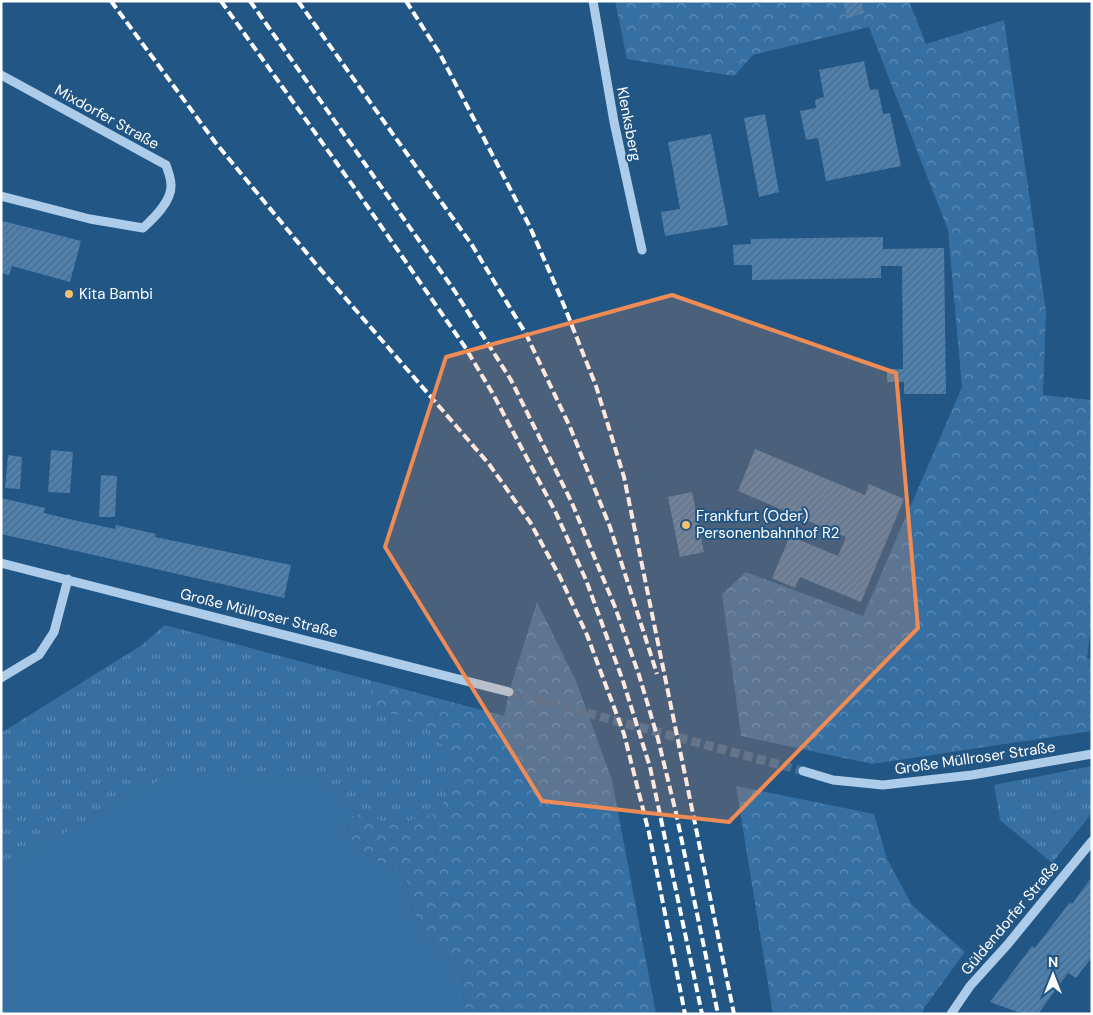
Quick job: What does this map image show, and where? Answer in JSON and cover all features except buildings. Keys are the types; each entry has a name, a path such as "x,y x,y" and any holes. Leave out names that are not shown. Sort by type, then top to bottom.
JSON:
{"street":[{"name":"Klenksberg","path":"593,1 614,122 642,250"},
{"name":"Mixdorfer Straße","path":"1,75 166,165 172,186 166,202 154,218 143,228 90,219 1,196"},
{"name":"Große Müllroser Straße","path":"1,562 509,692"},
{"path":"1,678 39,654 54,632 68,579"},
{"name":"Große Müllroser Straße","path":"803,771 833,780 883,785 972,775 1092,754"},
{"name":"Güldendorfer Straße","path":"951,1014 970,986 1008,944 1092,841"}],"highlighted area":[{"path":"672,295 896,373 918,628 729,822 542,801 385,547 446,357"}],"green space":[{"path":"615,1 909,1 926,44 1004,20 1046,312 1043,395 1092,400 1092,617 1087,658 1092,660 1092,731 872,764 741,736 722,594 746,572 863,616 962,387 948,230 869,27 753,55 734,76 627,59"},
{"path":"537,602 576,681 612,780 656,1014 465,1014 462,973 428,938 413,910 405,876 353,847 346,819 357,814 396,825 441,811 455,760 424,723 377,710 368,701 373,681 504,716 509,692"},
{"path":"165,625 373,681 368,701 377,710 424,723 455,760 441,811 396,825 357,814 324,779 1,868 1,733 142,645"},
{"path":"1092,766 1092,813 1052,863 1000,820 994,785"},
{"path":"166,777 324,779 357,814 346,819 353,847 405,876 413,910 428,938 462,973 465,1014 1,1014 1,868"},
{"path":"736,786 874,814 887,859 912,905 965,952 924,1008 922,1014 773,1014"}],"tunnel":[{"path":"509,692 803,771"}],"railway":[{"path":"111,1 215,142 315,263 489,464 530,522 560,577 587,635 624,734 649,833 685,1014"},
{"path":"221,1 465,347 493,394 556,513 586,580 623,681 650,767 702,1014"},
{"path":"250,1 454,290 511,380 572,503 615,607 639,675 658,739 676,813 718,1014"},
{"path":"298,1 472,245 526,334 570,427 610,527 657,674"},
{"path":"406,1 440,54 530,227 596,386 624,477 734,1014"}],"place":[{"name":"Kita Bambi","path":"69,294"},
{"name":"Frankfurt (Oder) Personenbahnhof R2","path":"686,525"}]}
